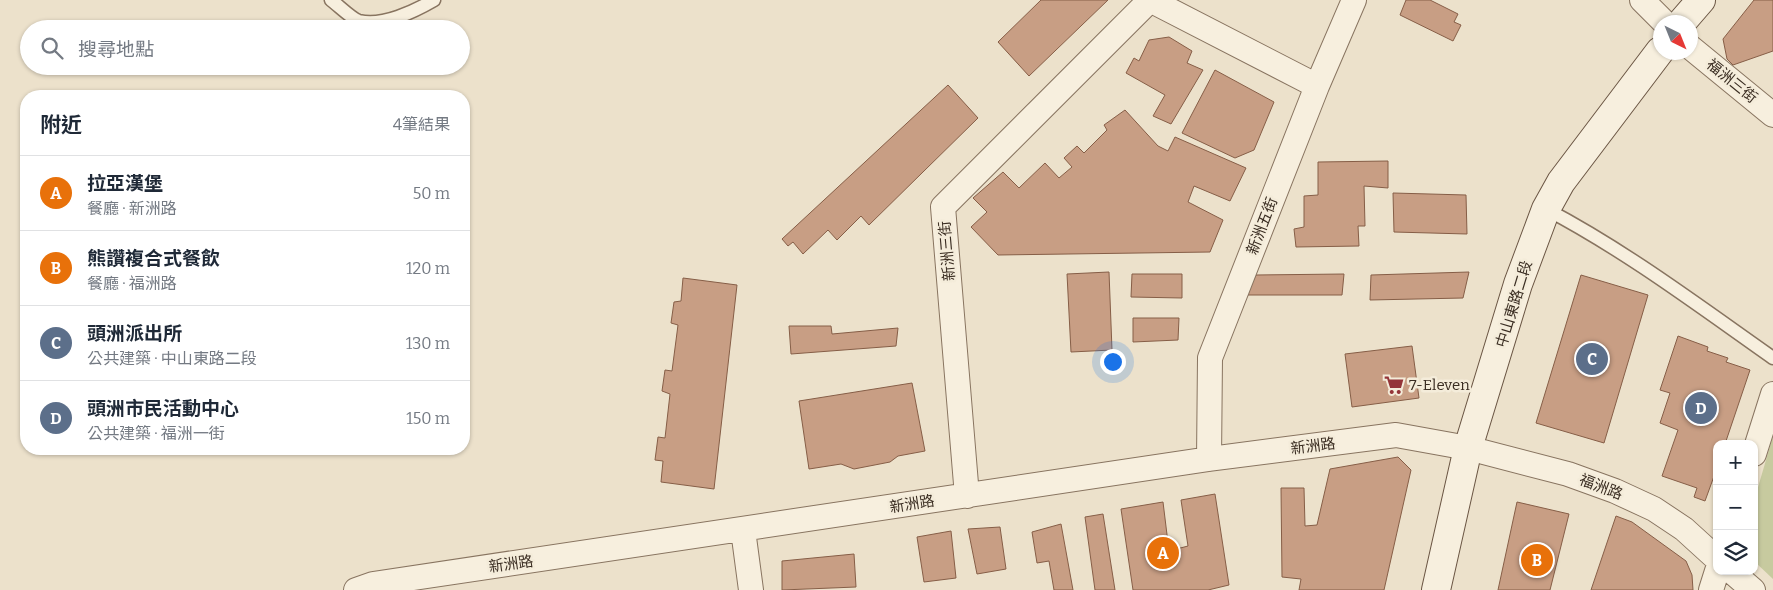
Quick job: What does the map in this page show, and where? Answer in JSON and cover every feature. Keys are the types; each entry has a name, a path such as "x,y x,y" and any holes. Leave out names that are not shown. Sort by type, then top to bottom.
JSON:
{"main road":[{"path":"1688,15 1701,0"},
{"name":"中山東路二段","path":"1436,590 1468,448 1518,284 1546,209 1561,182 1653,59"}],"street":[{"name":"新洲三街","path":"967,496 943,207 1150,0 1317,86"},
{"name":"新洲五街","path":"1209,459 1210,358 1317,86 1354,0"},
{"path":"1642,0 1657,15"},
{"name":"福洲三街","path":"1698,53 1773,114"},
{"path":"1758,441 1773,394"},
{"name":"新洲路","path":"356,590 373,584 1209,459 1396,435 1468,448"},
{"name":"福洲路","path":"1468,448 1568,474 1615,491 1654,509 1684,529 1713,555"},
{"path":"743,530 751,590"},
{"path":"1711,590 1716,575"},
{"path":"1736,575 1753,590"}],"lane":[{"path":"331,0 357,20"},
{"path":"388,20 418,9 434,0"},
{"path":"1546,209 1574,224 1662,280 1773,358"}],"green space":[{"path":"1773,436 1773,579 1758,565 1758,487"}],"building":[{"path":"1041,0 1108,0 1029,76 998,42"},
{"path":"1406,0 1430,0 1458,14 1454,22 1461,25 1453,41 1400,15"},
{"path":"1754,0 1773,0 1773,51 1733,65 1727,59 1723,39"},
{"path":"1169,37 1192,51 1187,63 1203,70 1171,124 1153,116 1165,95 1126,73 1134,58 1139,61 1149,40"},
{"path":"1215,70 1274,102 1254,150 1235,158 1182,133"},
{"path":"948,85 978,118 869,225 861,216 837,240 828,230 803,254 793,242 788,246 782,239"},
{"path":"1125,110 1158,146 1168,151 1175,137 1246,168 1230,201 1194,186 1188,202 1223,220 1210,252 998,255 971,227 987,212 973,198 1003,172 1019,188 1045,163 1059,178 1072,167 1064,158 1077,146 1084,153 1107,130 1104,125"},
{"path":"1388,161 1388,188 1364,186 1365,226 1358,226 1359,246 1296,247 1294,229 1304,227 1304,196 1318,195 1318,162"},
{"path":"1393,193 1466,195 1467,234 1394,232"},
{"path":"1109,272 1112,350 1071,352 1067,274"},
{"path":"1469,272 1463,298 1370,300 1371,275"},
{"path":"1132,274 1182,274 1182,298 1131,297"},
{"path":"1344,274 1342,295 1246,295 1256,275"},
{"path":"1581,275 1648,295 1604,443 1536,423"},
{"path":"683,278 737,285 714,489 661,482 663,461 655,460 658,437 665,438 670,394 662,391 665,370 672,371 678,325 671,323 674,302 681,301"},
{"path":"1133,318 1179,318 1178,340 1133,342"},
{"path":"789,326 831,326 832,334 898,328 896,346 791,354"},
{"path":"1678,336 1708,347 1707,351 1728,358 1726,362 1750,370 1726,440 1713,440 1713,479 1705,501 1694,497 1697,488 1662,476 1678,430 1660,423 1670,393 1660,390"},
{"path":"1412,346 1419,398 1352,407 1345,354"},
{"path":"912,383 925,451 898,456 890,462 854,469 841,464 809,469 799,401"},
{"path":"1398,457 1411,470 1384,590 1299,590 1301,579 1282,577 1281,488 1304,488 1305,526 1317,525 1330,469"},
{"path":"1215,494 1229,585 1208,590 1133,590 1121,509 1163,502 1169,551 1188,546 1181,500"},
{"path":"1517,502 1569,514 1550,590 1498,590"},
{"path":"1103,514 1115,590 1095,590 1085,517"},
{"path":"1616,516 1632,522 1686,561 1692,575 1693,590 1591,590"},
{"path":"1061,524 1073,590 1054,590 1049,561 1037,563 1032,532"},
{"path":"1000,527 1006,569 977,574 968,529"},
{"path":"951,531 956,578 924,582 917,537"},
{"path":"854,554 856,587 782,590 782,561"}],"place":[{"name":"頭洲派出所","path":"1592,359"},
{"name":"7-Eleven","path":"1394,385"},
{"name":"頭洲市民活動中心","path":"1701,408"},
{"name":"拉亞漢堡","path":"1163,553"},
{"name":"熊讚複合式餐飲","path":"1537,560"}]}
